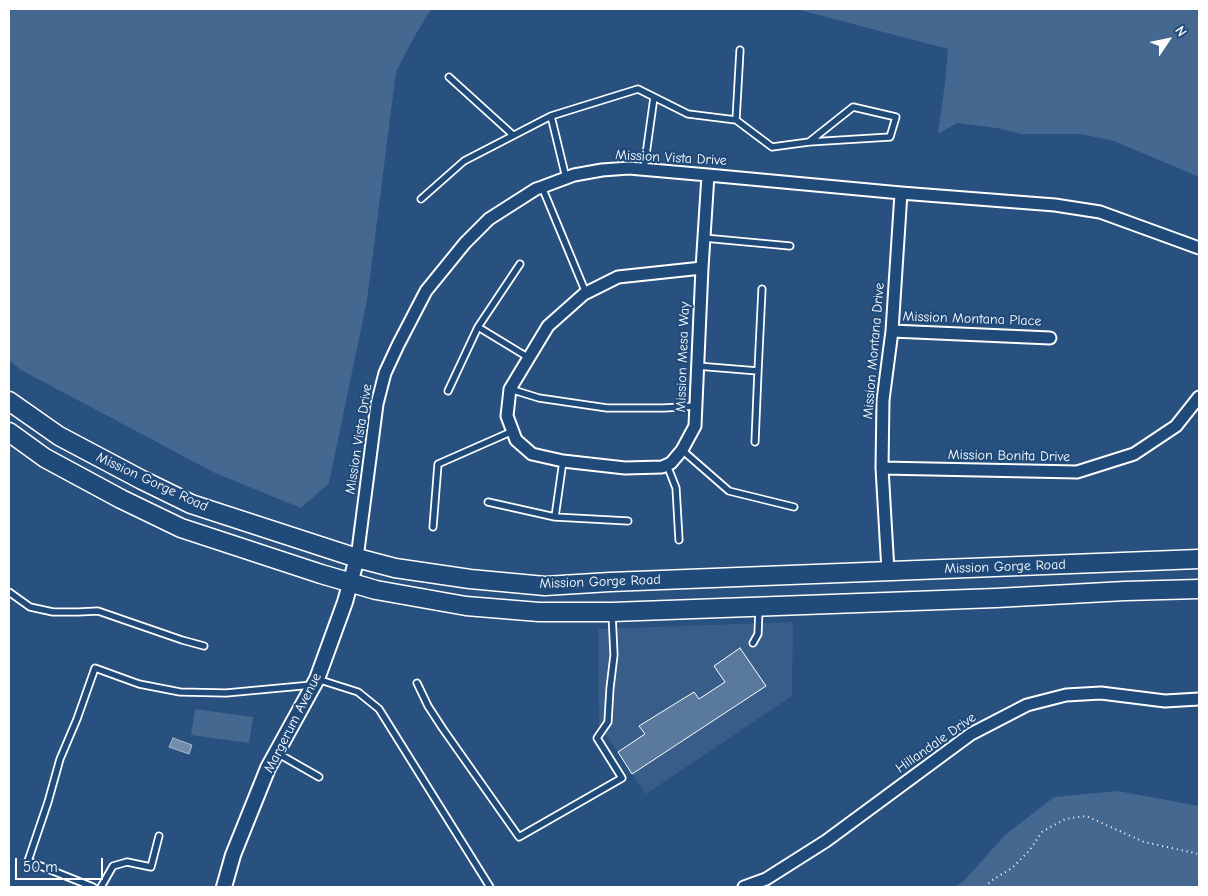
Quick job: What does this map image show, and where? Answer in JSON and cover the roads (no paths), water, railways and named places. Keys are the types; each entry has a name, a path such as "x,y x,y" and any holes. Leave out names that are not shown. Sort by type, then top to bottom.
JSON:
{"main road":[{"name":"Mission Gorge Road","path":"9,401 59,436 191,504 357,558 395,568 470,578 544,586 1199,559"},
{"name":"Mission Gorge Road","path":"9,432 45,458 121,499 182,528 376,590 466,606 539,612 612,612 1199,589"}],"street":[{"name":"Mission Vista Drive","path":"357,558 377,404 385,373 398,345 426,291 465,243 489,219 536,189 574,176 602,170 629,168 1055,205 1100,212 1199,248"},
{"name":"Mission Mesa Way","path":"667,465 682,450 695,426 708,175"},
{"name":"Mission Montana Drive","path":"888,571 882,468 883,400 892,331 901,193"},
{"path":"667,465 662,467 625,468 563,461 532,454 516,440 507,416 510,389 548,326 586,293 618,278 702,268"},
{"name":"Mission Montana Place","path":"892,331 1050,338"},
{"name":"Mission Bonita Drive","path":"882,468 1077,472 1134,454 1176,426 1199,397"},
{"name":"Margerum Avenue","path":"224,887 233,855 268,768 316,682 351,583 357,558"},
{"name":"Hillandale Drive","path":"744,887 766,878 826,841 971,734 1027,705 1066,696 1101,693 1164,701 1199,698"}],"lane":[{"path":"736,120 740,50"},
{"path":"450,78 513,136"},
{"path":"421,199 464,161 551,116 638,89 688,114 736,120 772,147 809,142 890,137 896,116 853,107 809,142"},
{"path":"644,170 654,97"},
{"path":"551,116 566,178"},
{"path":"542,187 586,293"},
{"path":"704,238 790,246"},
{"path":"448,391 478,327 520,264"},
{"path":"755,442 762,289"},
{"path":"478,327 529,358"},
{"path":"697,366 758,371"},
{"path":"510,389 539,398 606,408 696,406"},
{"path":"433,528 438,464 513,431"},
{"path":"682,450 729,491 794,506"},
{"path":"556,517 563,461"},
{"path":"667,465 676,488 679,540"},
{"path":"488,502 556,517 628,521"},
{"path":"9,592 30,607 53,612 98,611 204,646"},
{"path":"753,643 758,634 759,606"},
{"path":"417,683 428,706 443,729 519,836 622,778 597,738 608,722 614,655 612,612"},
{"path":"93,887 28,861 60,759 77,719 95,668 139,684 180,692 226,693 316,682 358,692 379,709 490,887"},
{"path":"277,754 319,777"},
{"path":"101,887 113,866 127,862 150,867 159,836"}]}
